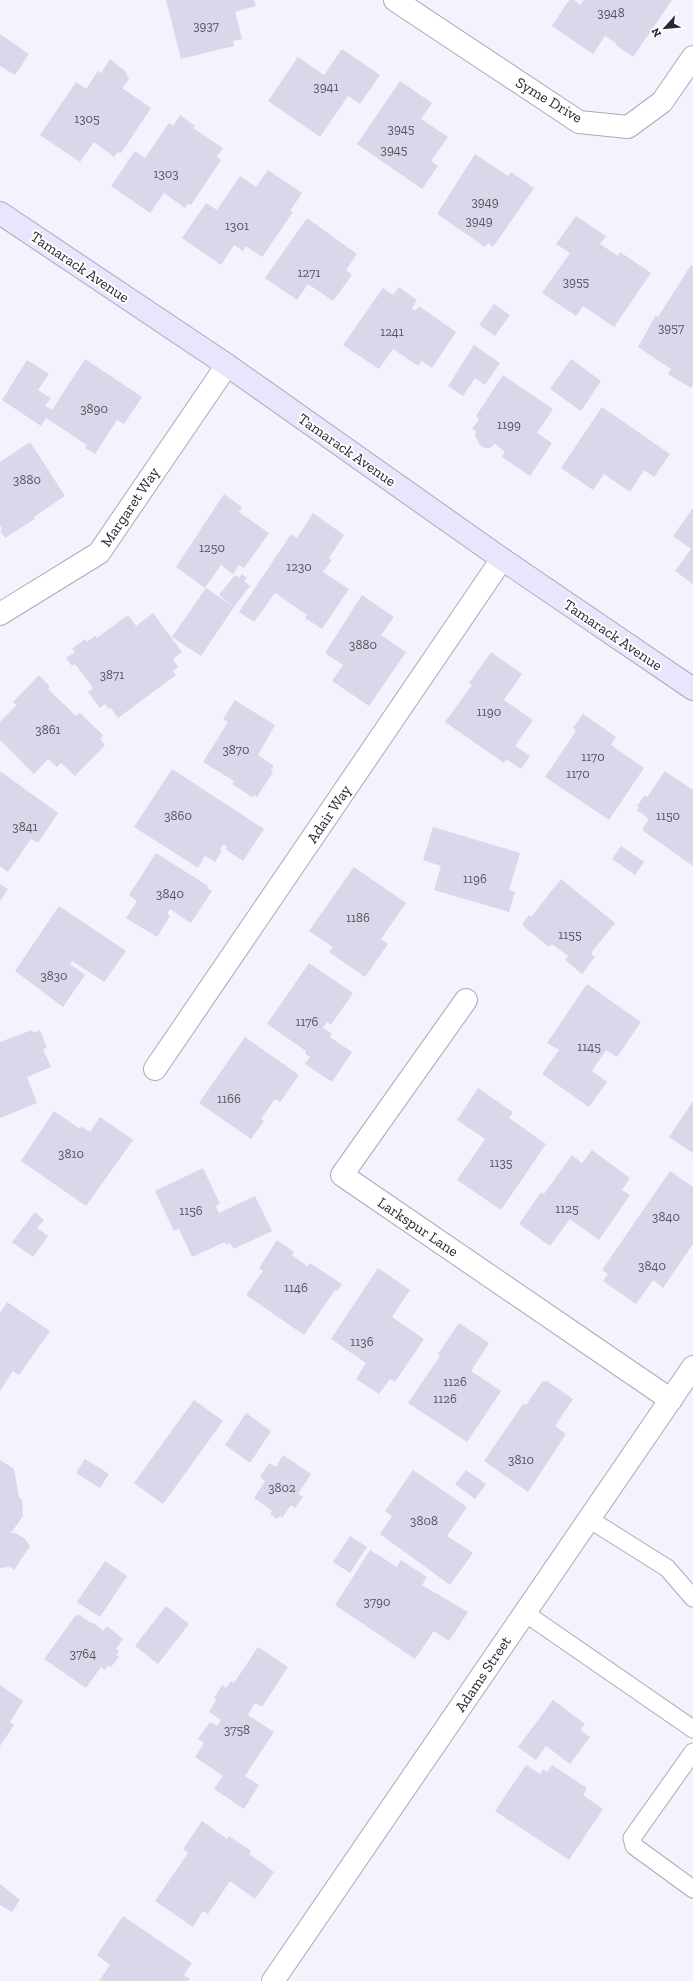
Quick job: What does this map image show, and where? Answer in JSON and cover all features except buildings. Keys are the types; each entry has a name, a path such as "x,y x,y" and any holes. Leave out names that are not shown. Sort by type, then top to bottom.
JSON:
{"main road":[{"name":"Tamarack Avenue","path":"0,213 227,365 502,559 693,689"}],"street":[{"name":"Syme Drive","path":"395,0 580,122 628,127 662,102 693,57"},
{"name":"Margaret Way","path":"0,614 99,552 227,365"},
{"name":"Adair Way","path":"156,1069 502,559"},
{"name":"Larkspur Lane","path":"466,1000 342,1174 671,1400"},
{"name":"Adams Street","path":"273,1981 693,1367"}],"lane":[{"path":"589,1519 667,1568 693,1598"},
{"path":"525,1613 693,1729"},
{"path":"693,1752 632,1838 634,1846 693,1889"}]}
